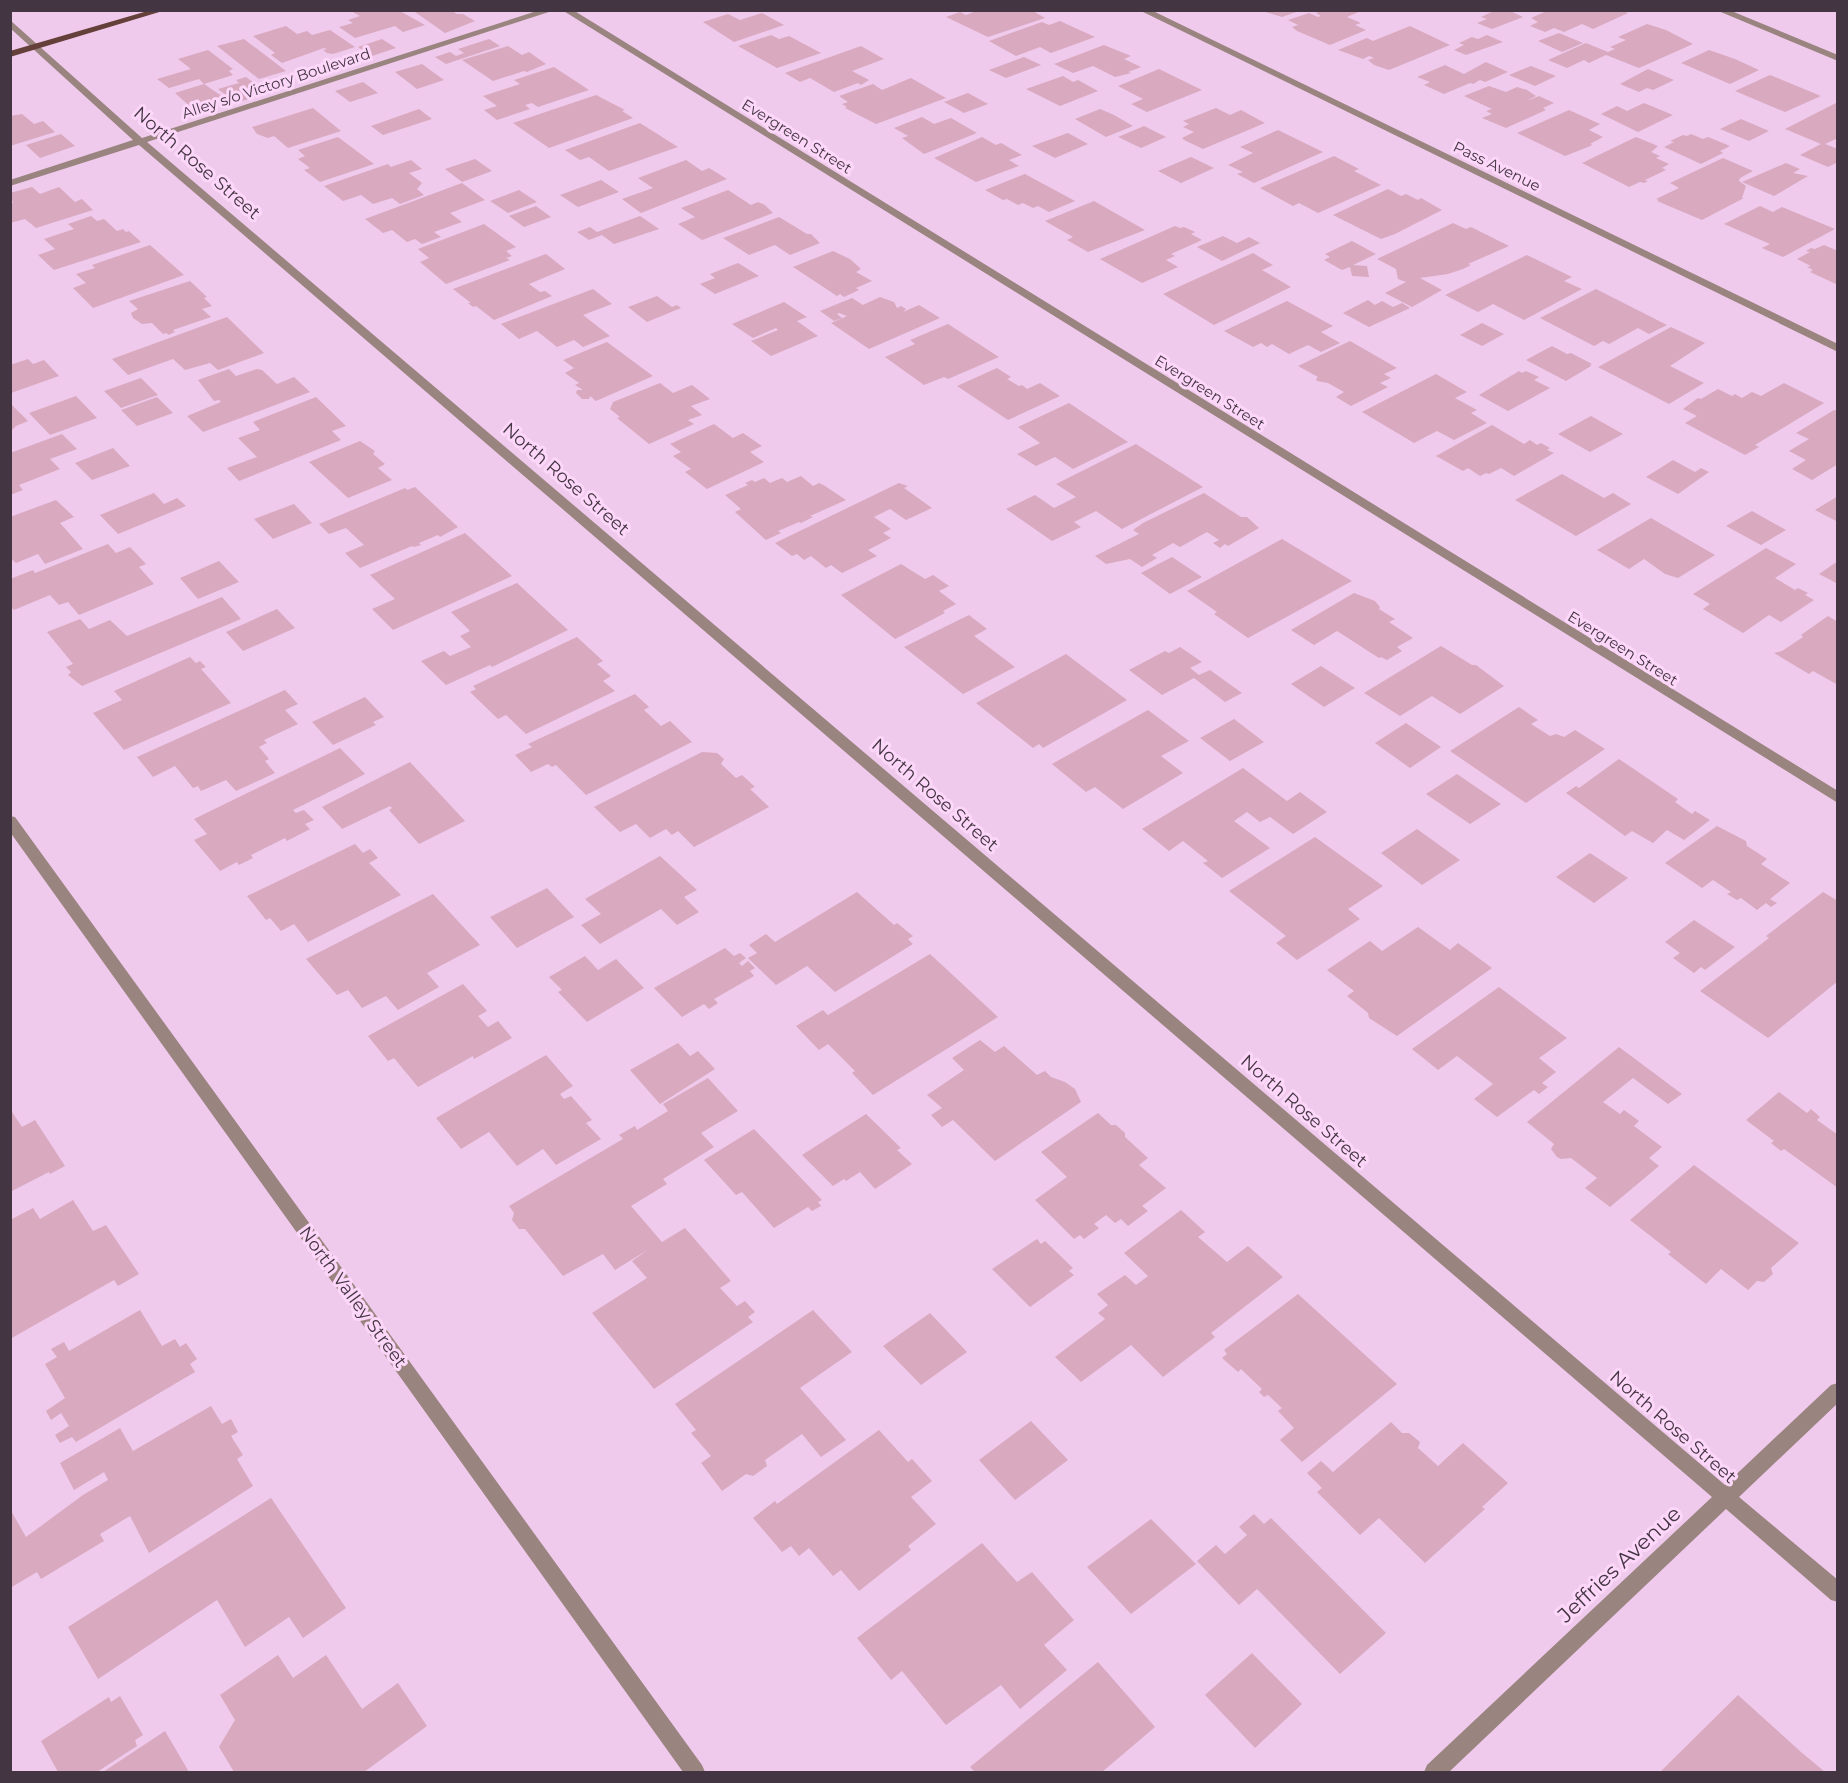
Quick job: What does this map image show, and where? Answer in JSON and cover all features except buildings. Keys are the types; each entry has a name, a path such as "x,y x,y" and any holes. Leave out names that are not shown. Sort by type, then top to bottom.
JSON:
{"main road":[{"path":"10,54 162,10"}],"street":[{"name":"Alley s/o Victory Boulevard","path":"10,183 551,10"},
{"name":"Evergreen Street","path":"566,10 1838,798"},
{"name":"Pass Avenue","path":"1143,10 1838,349"},
{"path":"1719,10 1838,57"},
{"name":"North Rose Street","path":"10,23 141,142 1838,1593"},
{"name":"North Valley Street","path":"10,821 695,1773"},
{"name":"Jeffries Avenue","path":"1434,1773 1838,1391"}]}
